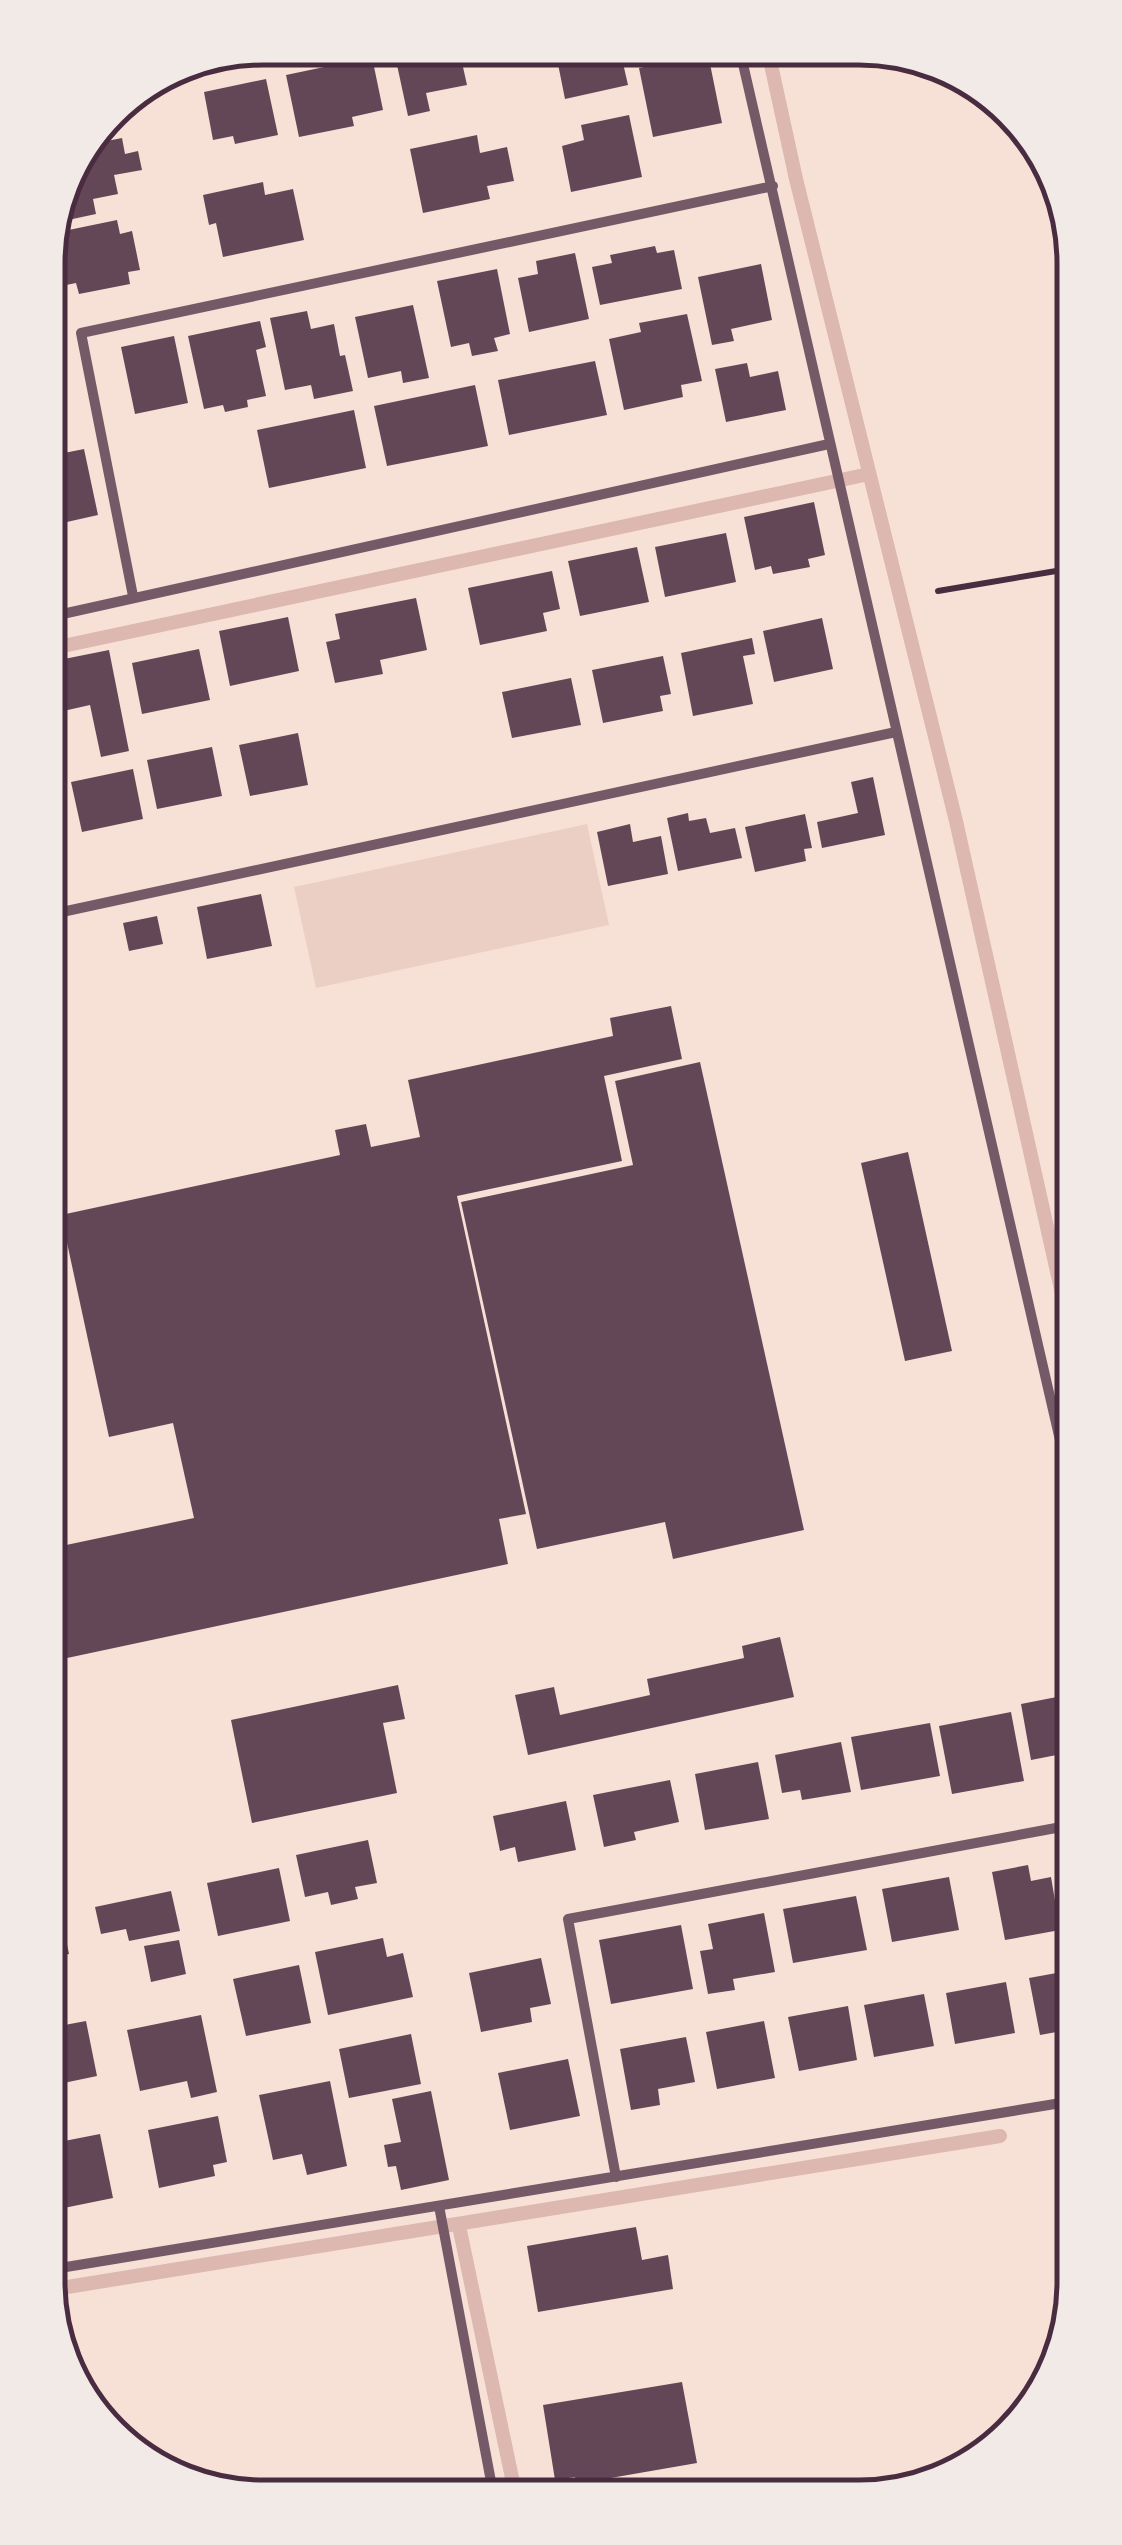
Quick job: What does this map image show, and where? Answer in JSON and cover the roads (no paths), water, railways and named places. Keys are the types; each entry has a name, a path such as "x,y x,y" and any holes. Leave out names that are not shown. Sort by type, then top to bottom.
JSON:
{"street":[{"path":"743,65 1057,1424"},
{"path":"133,596 81,333 773,186"},
{"path":"65,613 829,444"},
{"path":"65,911 896,732"},
{"path":"616,2177 568,1918 1057,1828"},
{"path":"65,2267 1057,2104"},
{"path":"439,2206 490,2480"}],"waterway":[{"path":"771,65 956,821 1057,1272"},
{"path":"65,646 869,474"},
{"path":"65,2287 1000,2136"},
{"path":"459,2226 512,2480"}]}
